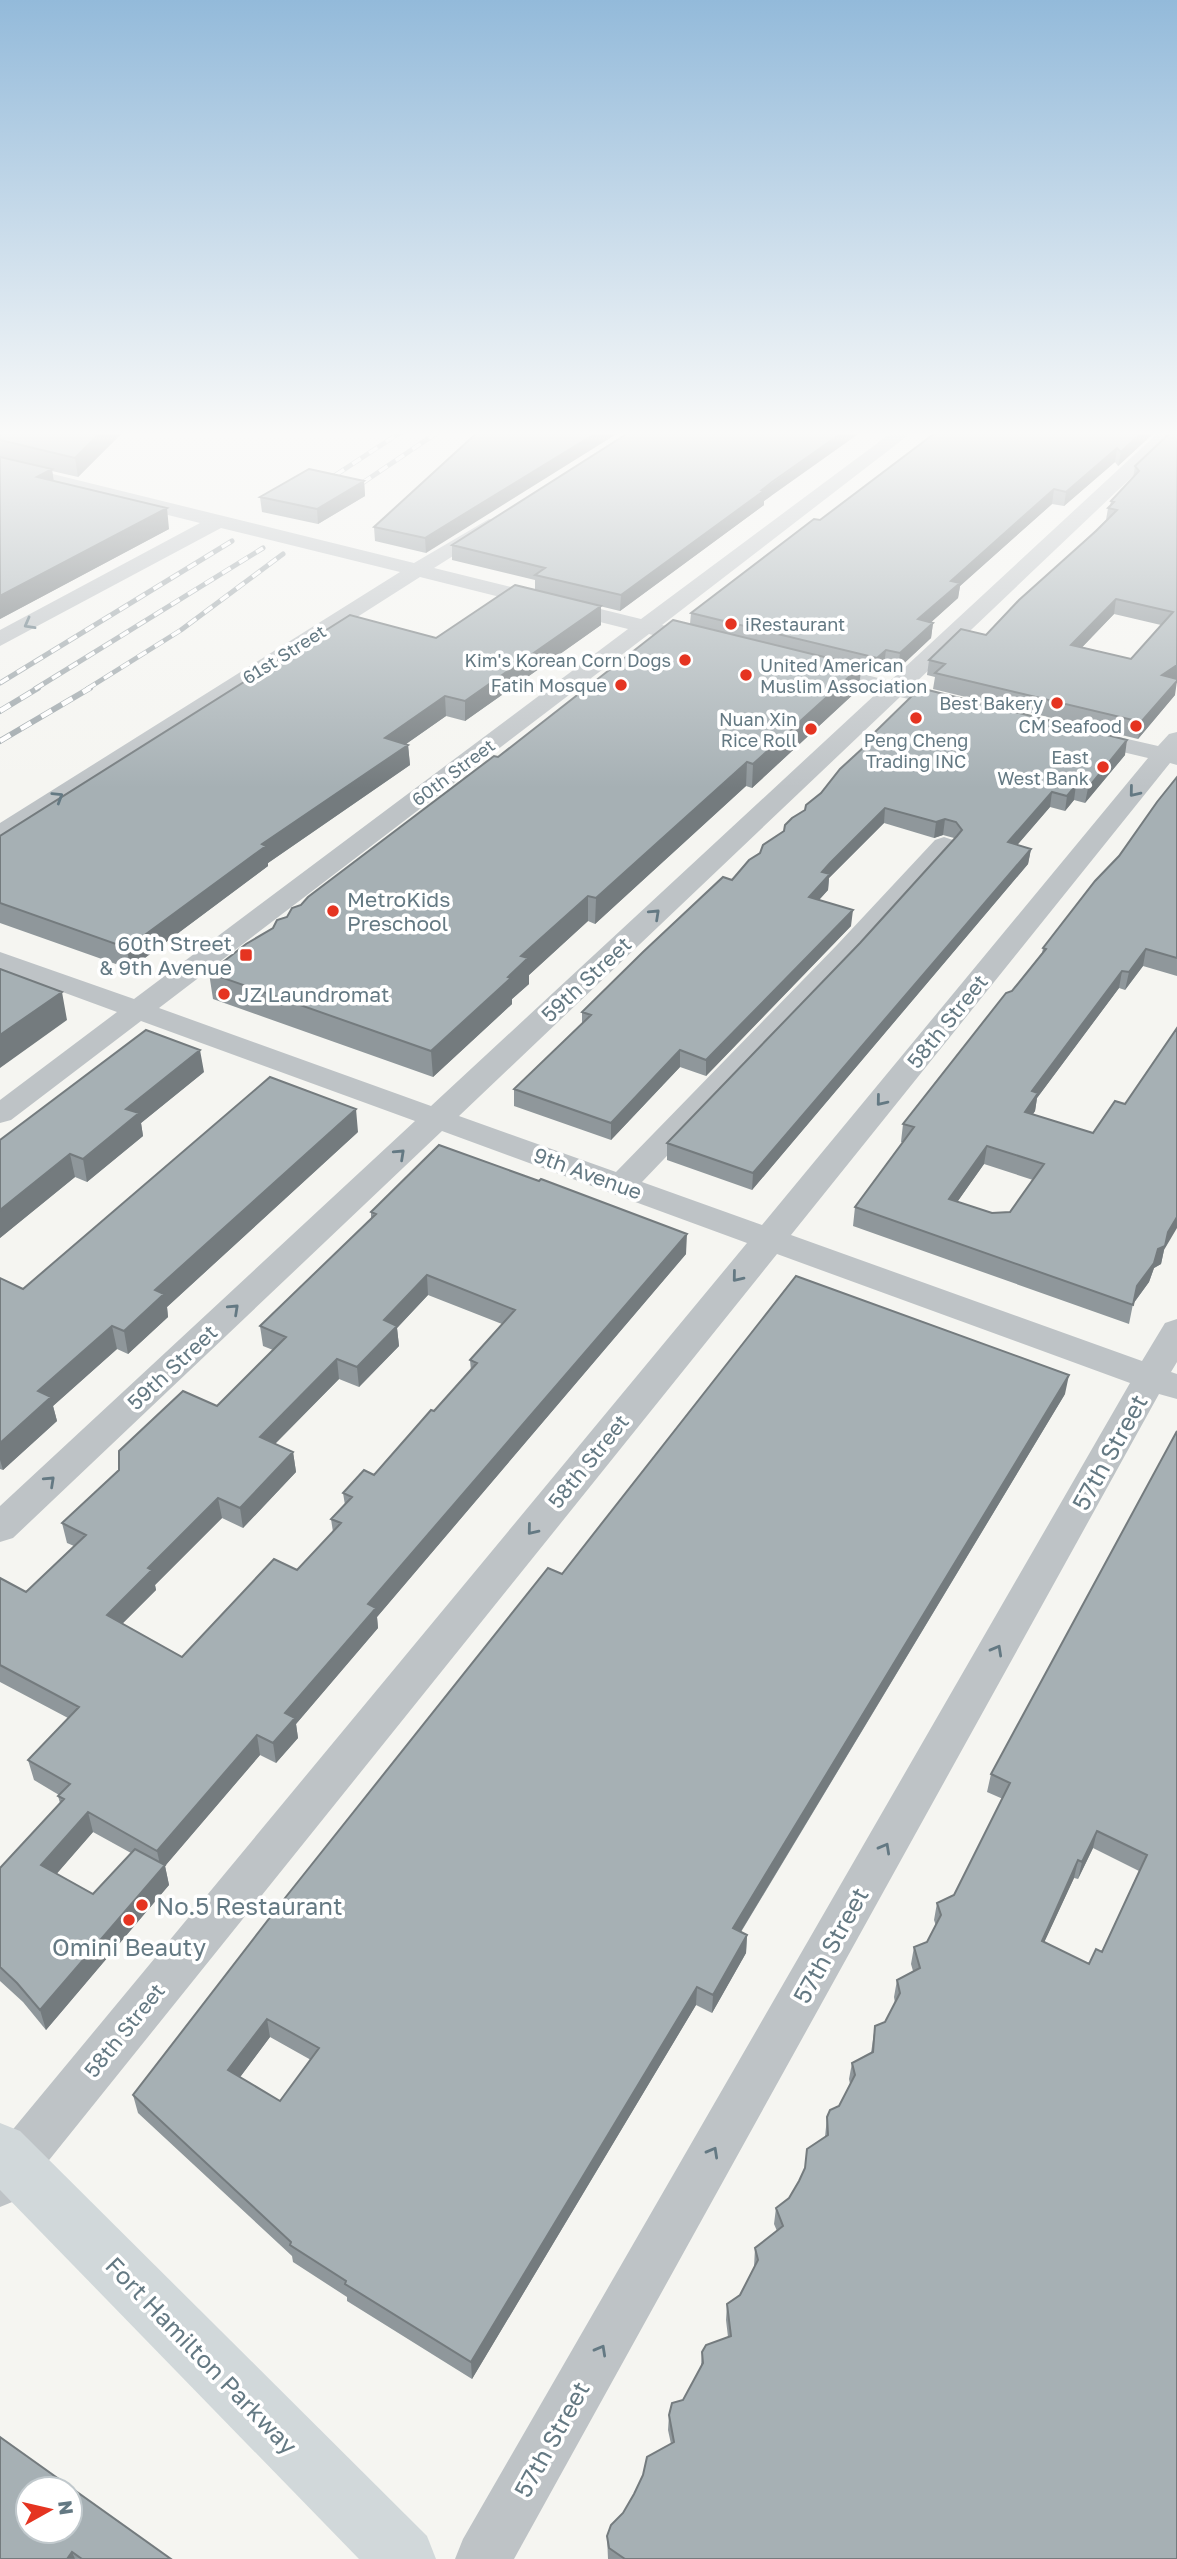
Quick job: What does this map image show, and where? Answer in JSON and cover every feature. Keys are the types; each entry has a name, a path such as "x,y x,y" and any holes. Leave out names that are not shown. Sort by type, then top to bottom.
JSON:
{"main road":[{"name":"Fort Hamilton Parkway","path":"5,2166 404,2559"}],"street":[{"path":"0,639 165,549"},
{"path":"332,549 721,646"},
{"name":"61st Street","path":"0,834 450,549"},
{"name":"60th Street","path":"0,1114 748,549"},
{"name":"59th Street","path":"0,1528 1044,549"},
{"path":"797,664 932,698"},
{"path":"1062,730 1173,751"},
{"name":"58th Street","path":"5,2166 1173,751"},
{"path":"621,1185 847,951 944,845"},
{"name":"9th Avenue","path":"0,960 1164,1382"},
{"name":"57th Street","path":"483,2559 1164,1382 1177,1331"}],"building":[{"path":"0,549 88,549 0,596"},
{"path":"470,549 684,549 621,595 535,575 545,568"},
{"path":"774,549 986,549 951,581 960,583 918,619 933,623 900,653 886,650 877,658 691,613"},
{"path":"1075,549 1177,549 1177,665 1162,675 1177,681 1141,722 935,673 945,664 929,660 961,629 986,635 1019,600","holes":["1116,599 1173,612 1131,659 1071,645"]},
{"path":"515,585 601,606 465,701 445,696 385,738 408,745 262,844 266,846 127,948 0,903 0,836 350,615 436,638"},
{"path":"673,620 861,666 753,764 747,762 596,898 588,896 521,956 528,958 508,977 511,978 431,1051 209,973 246,944 273,928 277,920 287,917 292,908 301,905 494,756 498,757"},
{"path":"920,688 1127,740 1088,788 1076,785 1067,796 1052,792 1008,842 1031,849 753,1173 667,1143 860,943 957,836 962,830 956,822 945,819 936,822 885,808 822,872 830,874 809,897 853,910 706,1060 680,1050 611,1123 514,1089 591,1015 582,1012 723,877 732,880 749,860 760,853 763,845 784,831 785,825 805,810 806,805 821,793 840,769 877,735 873,734"},
{"path":"1177,777 1177,958 1146,949 1129,972 1122,971 1032,1091 1038,1093 1025,1112 1093,1133 1115,1101 1125,1104 1177,1028 1177,1217 1168,1232 1165,1246 1158,1249 1154,1263 1137,1286 1133,1305 855,1207 914,1127 903,1124 1006,993 1012,991 1046,949 1043,948 1095,881 1119,856","holes":["987,1146 1044,1164 1010,1212 992,1213 949,1199"]},
{"path":"0,969 62,992 0,1035"},
{"path":"146,1030 200,1050 126,1109 139,1113 83,1159 70,1154 0,1210 0,1140"},
{"path":"270,1077 356,1109 155,1290 164,1294 124,1331 112,1326 38,1391 51,1397 0,1443 0,1278 23,1289"},
{"path":"439,1145 539,1181 541,1179 687,1234 368,1604 376,1608 285,1713 295,1718 273,1743 257,1735 157,1851 88,1812 41,1865 93,1894 135,1849 165,1865 40,2010 0,1967 0,1868 64,1799 58,1796 70,1784 28,1760 79,1707 0,1665 0,1578 26,1592 86,1535 62,1523 119,1470 119,1451 183,1391 217,1406 286,1337 260,1326 376,1214 371,1212","holes":["427,1275 515,1310 470,1360 477,1363 374,1475 364,1470 343,1493 352,1497 331,1519 341,1523 297,1570 274,1559 182,1657 107,1615 152,1570 148,1568 218,1498 240,1508 293,1452 260,1437 337,1359 357,1367 397,1326 384,1320"]},
{"path":"796,1276 1069,1375 733,1928 747,1935 713,1995 697,1987 471,2362 345,2284 346,2281 290,2245 291,2242 133,2095 285,1898 548,1568 562,1574","holes":["267,2019 319,2048 280,2101 228,2070"]},
{"path":"1177,1431 1177,2559 625,2559 609,2548 607,2536 611,2525 623,2513 634,2494 643,2475 647,2457 674,2442 669,2415 672,2403 683,2400 703,2363 702,2352 706,2345 731,2336 727,2304 740,2295 758,2260 755,2248 783,2226 776,2208 789,2198 799,2181 805,2168 807,2149 828,2135 827,2117 830,2110 839,2106 855,2075 852,2063 873,2052 875,2026 885,2022 900,1993 897,1980 920,1968 914,1947 927,1942 941,1915 937,1903 954,1895 1010,1783 991,1774","holes":["1097,1831 1147,1855 1102,1952 1096,1949 1089,1964 1042,1941 1078,1860 1082,1862"]},
{"path":"0,2437 53,2475 14,2475 14,2545 84,2545 84,2497 171,2559 82,2559 72,2552 67,2559 0,2559"}],"railway":[{"path":"0,683 218,549"},
{"path":"35,689 261,549"},
{"path":"87,689 181,630 283,554"},
{"path":"0,711 38,688"},
{"path":"0,741 90,688"}],"place":[{"name":"iRestaurant","path":"731,624"},
{"name":"Kim's Korean Corn Dogs","path":"685,660"},
{"name":"United American Muslim Association","path":"746,675"},
{"name":"Fatih Mosque","path":"621,685"},
{"name":"Best Bakery","path":"1057,703"},
{"name":"Peng Cheng Trading INC","path":"916,718"},
{"name":"CM Seafood","path":"1136,726"},
{"name":"Nuan Xin Rice Roll","path":"811,729"},
{"name":"East West Bank","path":"1103,767"},
{"name":"MetroKids Preschool","path":"333,911"},
{"name":"60th Street & 9th Avenue","path":"246,955"},
{"name":"JZ Laundromat","path":"224,994"},
{"name":"No.5 Restaurant","path":"142,1905"},
{"name":"Omini Beauty","path":"129,1920"}]}
